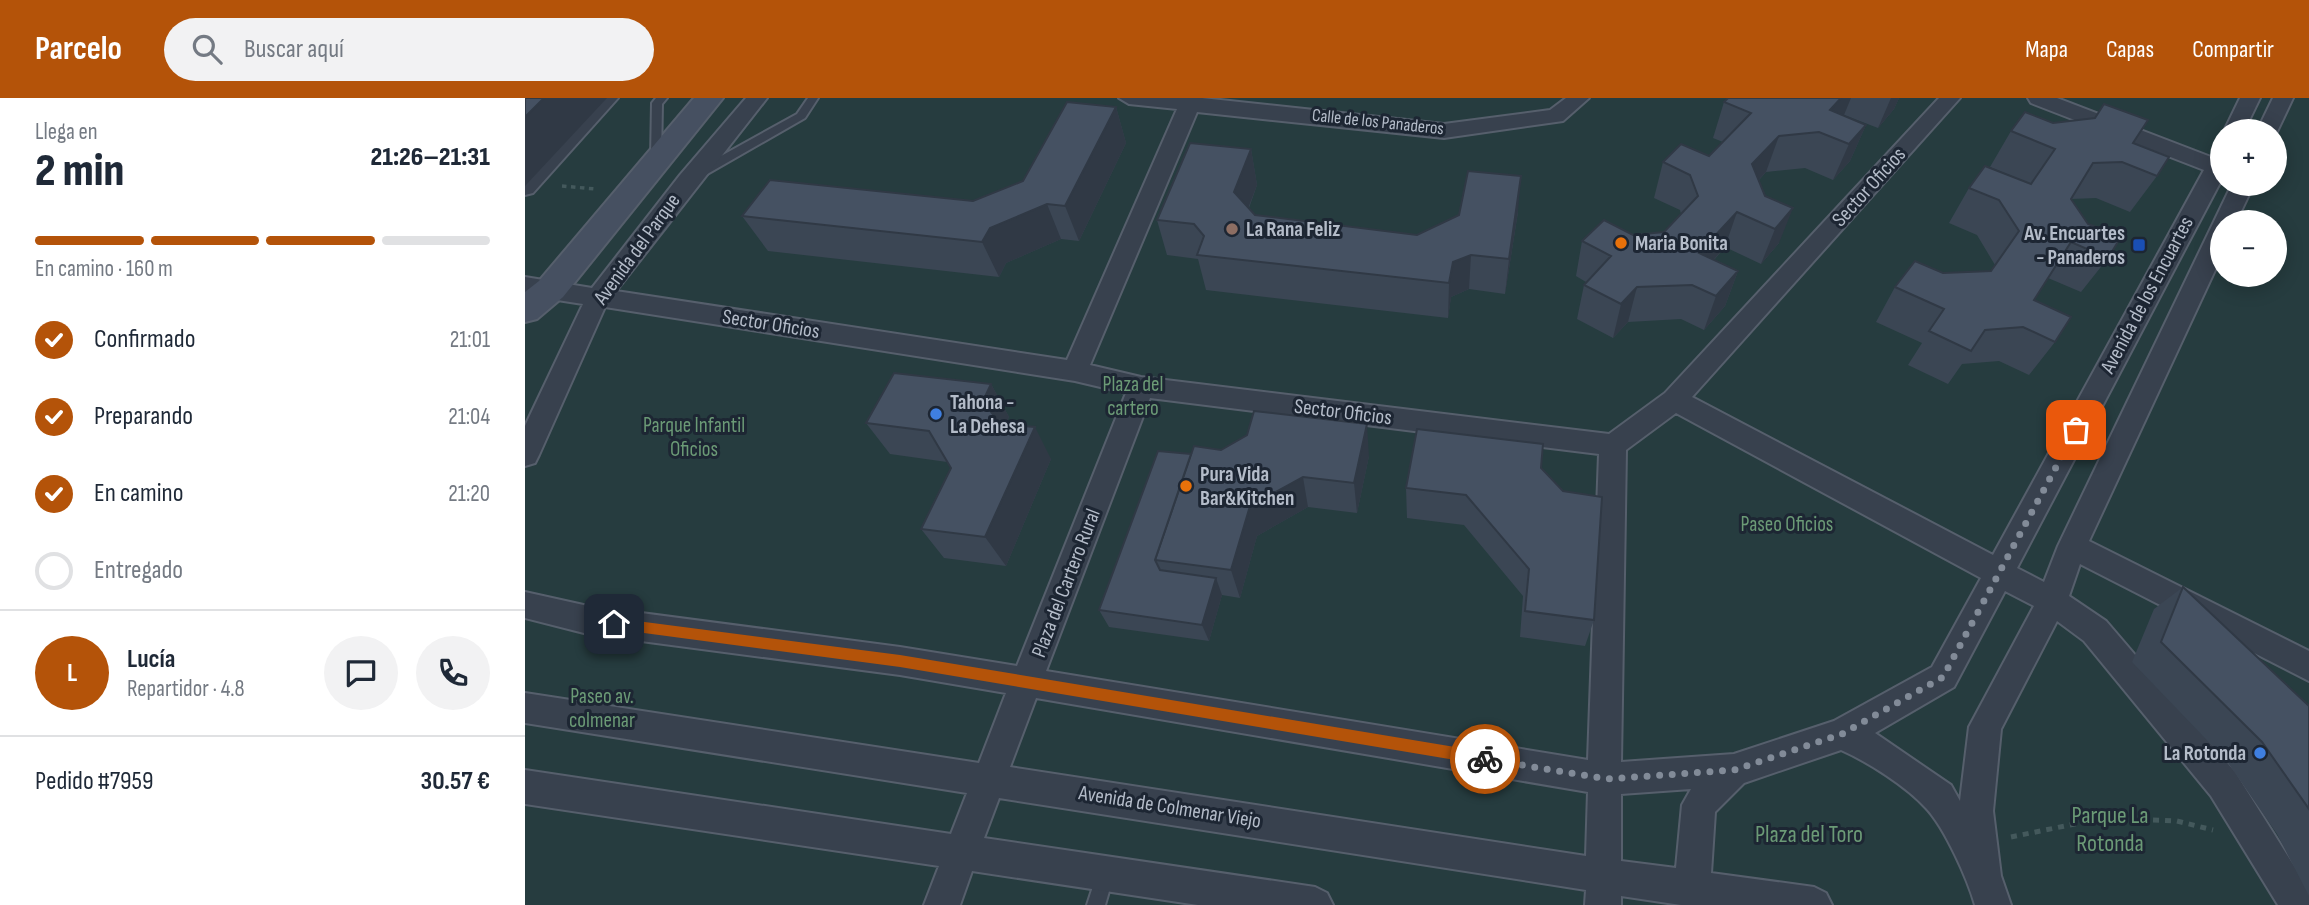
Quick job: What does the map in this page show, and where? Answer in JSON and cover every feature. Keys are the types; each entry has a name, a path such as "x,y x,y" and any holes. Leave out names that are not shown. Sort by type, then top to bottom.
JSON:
{"street":[{"path":"527,185 608,98"},
{"name":"Avenida del Parque","path":"525,310 538,287 629,192 709,98"},
{"name":"Avenida del Parque","path":"525,456 598,297 688,180 757,98"},
{"name":"Calle de los Panaderos","path":"1129,98 1191,100 1444,131 1556,116 1579,98"},
{"name":"Sector Oficios","path":"538,287 1075,371 1141,387 1613,445 1674,400 1950,98"},
{"path":"2038,98 2210,158"},
{"path":"2239,119 2249,98"},
{"path":"2273,119 2283,98"},
{"path":"1075,371 1191,100"},
{"name":"Avenida de los Encuartes","path":"1734,770 1842,734 1943,677 2210,180"},
{"name":"Avenida de los Encuartes","path":"1986,875 1976,811 1985,727 2052,601 2072,546 2210,255"},
{"name":"Plaza del Cartero Rural","path":"942,905 988,778 1028,683 1141,387"},
{"path":"1674,400 2052,601 2095,631 2223,784 2298,905"},
{"path":"1604,890 1607,587 1613,445"},
{"path":"2072,546 2309,667"},
{"path":"525,605 588,620 900,661 1607,779 1734,770"},
{"name":"Avenida de Colmenar Viejo","path":"525,708 988,778 1604,890 1814,905"},
{"path":"1842,734 1874,749 1939,797 1986,875"},
{"path":"1695,896 1699,805 1734,770"},
{"path":"525,787 961,852 1101,889 1315,905"}],"lane":[{"path":"656,158 657,103 662,98"},
{"path":"688,180 801,116 813,98"}],"path":[{"path":"527,185 629,192"},
{"path":"1986,875 2103,818 2177,821 2260,844"}],"green space":[{"path":"525,98 2309,98 2309,905 525,905"}],"building":[{"path":"525,98 544,98 525,117"},
{"path":"1728,98 1841,98 1830,110 1866,125 1849,144 1819,132 1779,136 1752,164 1765,196 1793,208 1775,229 1737,212 1699,253 1738,271 1716,296 1692,285 1637,287 1621,304 1584,285 1611,256 1582,241 1604,220 1633,235 1664,232 1698,196 1690,175 1663,162 1681,144 1709,156 1751,113 1724,102"},
{"path":"1067,102 1116,107 1065,206 1047,204 990,228 982,242 742,216 770,180 973,201 1023,181"},
{"path":"2104,104 2148,120 2133,143 2169,157 2157,176 2122,162 2093,163 2071,199 2088,224 2121,237 2108,258 2071,242 2034,300 2071,317 2055,342 2023,327 1985,330 1971,351 1929,331 1944,309 1895,287 1915,261 1943,273 1991,271 2019,231 1999,200 1969,188 1985,166 2031,184 2055,149 2011,131 2025,112 2053,123 2095,118"},
{"path":"1190,143 1251,149 1234,192 1255,215 1417,235 1459,215 1468,171 1521,176 1509,259 1471,255 1453,262 1449,283 1197,255 1204,236 1194,224 1157,220"},
{"path":"894,373 991,384 983,401 1000,424 1035,427 985,537 921,529 951,468 929,431 866,423"},
{"path":"1254,411 1367,424 1354,483 1303,477 1250,506 1231,570 1155,560 1194,446 1221,450 1247,435"},
{"path":"1417,429 1543,444 1541,468 1563,491 1602,497 1594,620 1525,611 1529,569 1466,495 1406,488"},
{"path":"1158,451 1191,454 1155,560 1160,570 1216,578 1202,625 1099,610"},
{"path":"2183,587 2309,706 2309,809 2262,742 2161,642"}],"way so far":[{"path":"1485,759 1607,779 1734,770 1842,734 1943,677 2076,430"}],"place":[{"name":"La Rana Feliz","path":"1232,229"},
{"name":"Maria Bonita","path":"1621,243"},
{"name":"Av. Encuartes - Panaderos","path":"2139,245"},
{"name":"Tahona - La Dehesa","path":"936,414"},
{"name":"Pura Vida Bar&Kitchen","path":"1186,486"},
{"name":"La Rotonda","path":"2260,753"}],"route":[{"path":"614,624 900,661 1485,759"}],"park label":[{"name":"Plaza del cartero","path":"1133,396"},
{"name":"Parque Infantil Oficios","path":"694,437"},
{"name":"Paseo Oficios","path":"1787,524"},
{"name":"Paseo av. colmenar","path":"602,708"},
{"name":"Parque La Rotonda","path":"2110,829"},
{"name":"Plaza del Toro","path":"1809,834"}]}
